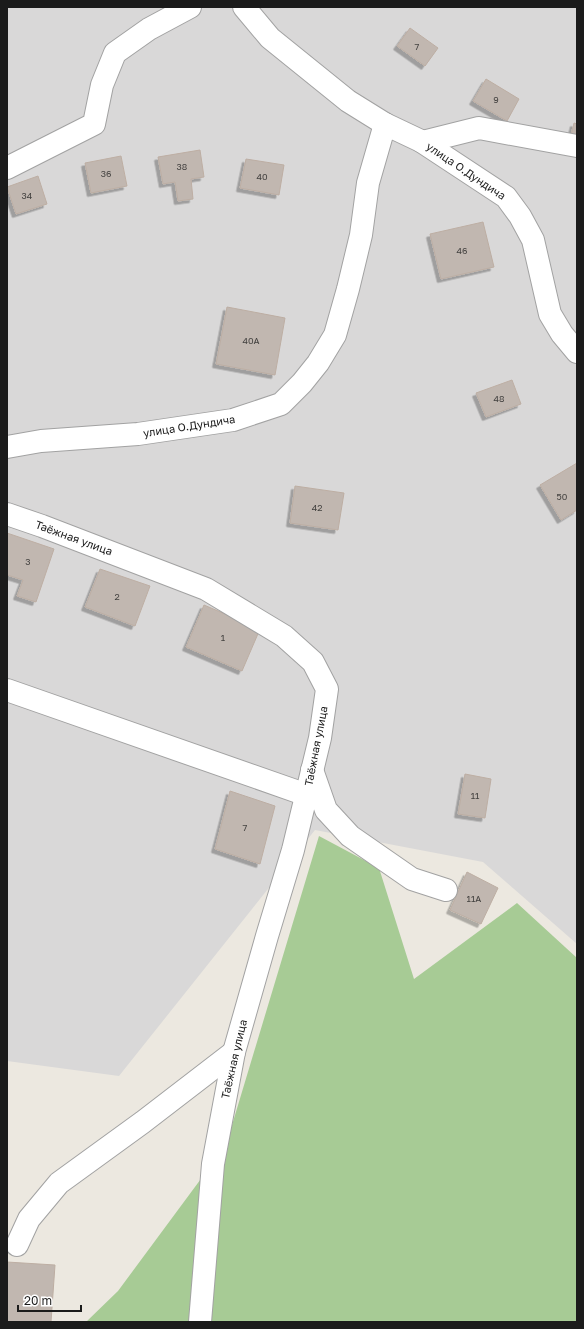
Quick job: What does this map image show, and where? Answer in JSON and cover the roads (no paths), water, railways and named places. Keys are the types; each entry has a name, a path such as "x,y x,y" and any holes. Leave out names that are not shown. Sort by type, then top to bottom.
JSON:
{"street":[{"path":"7,168 94,124 102,85 115,53 149,29 190,7"},
{"name":"улица О.Дундича","path":"244,7 270,38 348,101 385,124 421,141 506,197 520,216 533,240 550,314 562,334 577,352"},
{"name":"улица О.Дундича","path":"7,447 41,441 138,434 233,420 281,404 302,383 318,362 335,335 362,235 368,183 385,124"},
{"name":"улица О.Дундича","path":"421,141 423,142 479,128 577,146"},
{"name":"Таёжная улица","path":"7,514 206,588 284,636 313,662 327,689 320,738 293,850 234,1052 212,1164 200,1322"},
{"path":"7,690 306,795"},
{"path":"312,770 326,810 350,836 412,879 446,890"},
{"path":"17,1245 29,1219 59,1183 143,1122 234,1052"}]}
